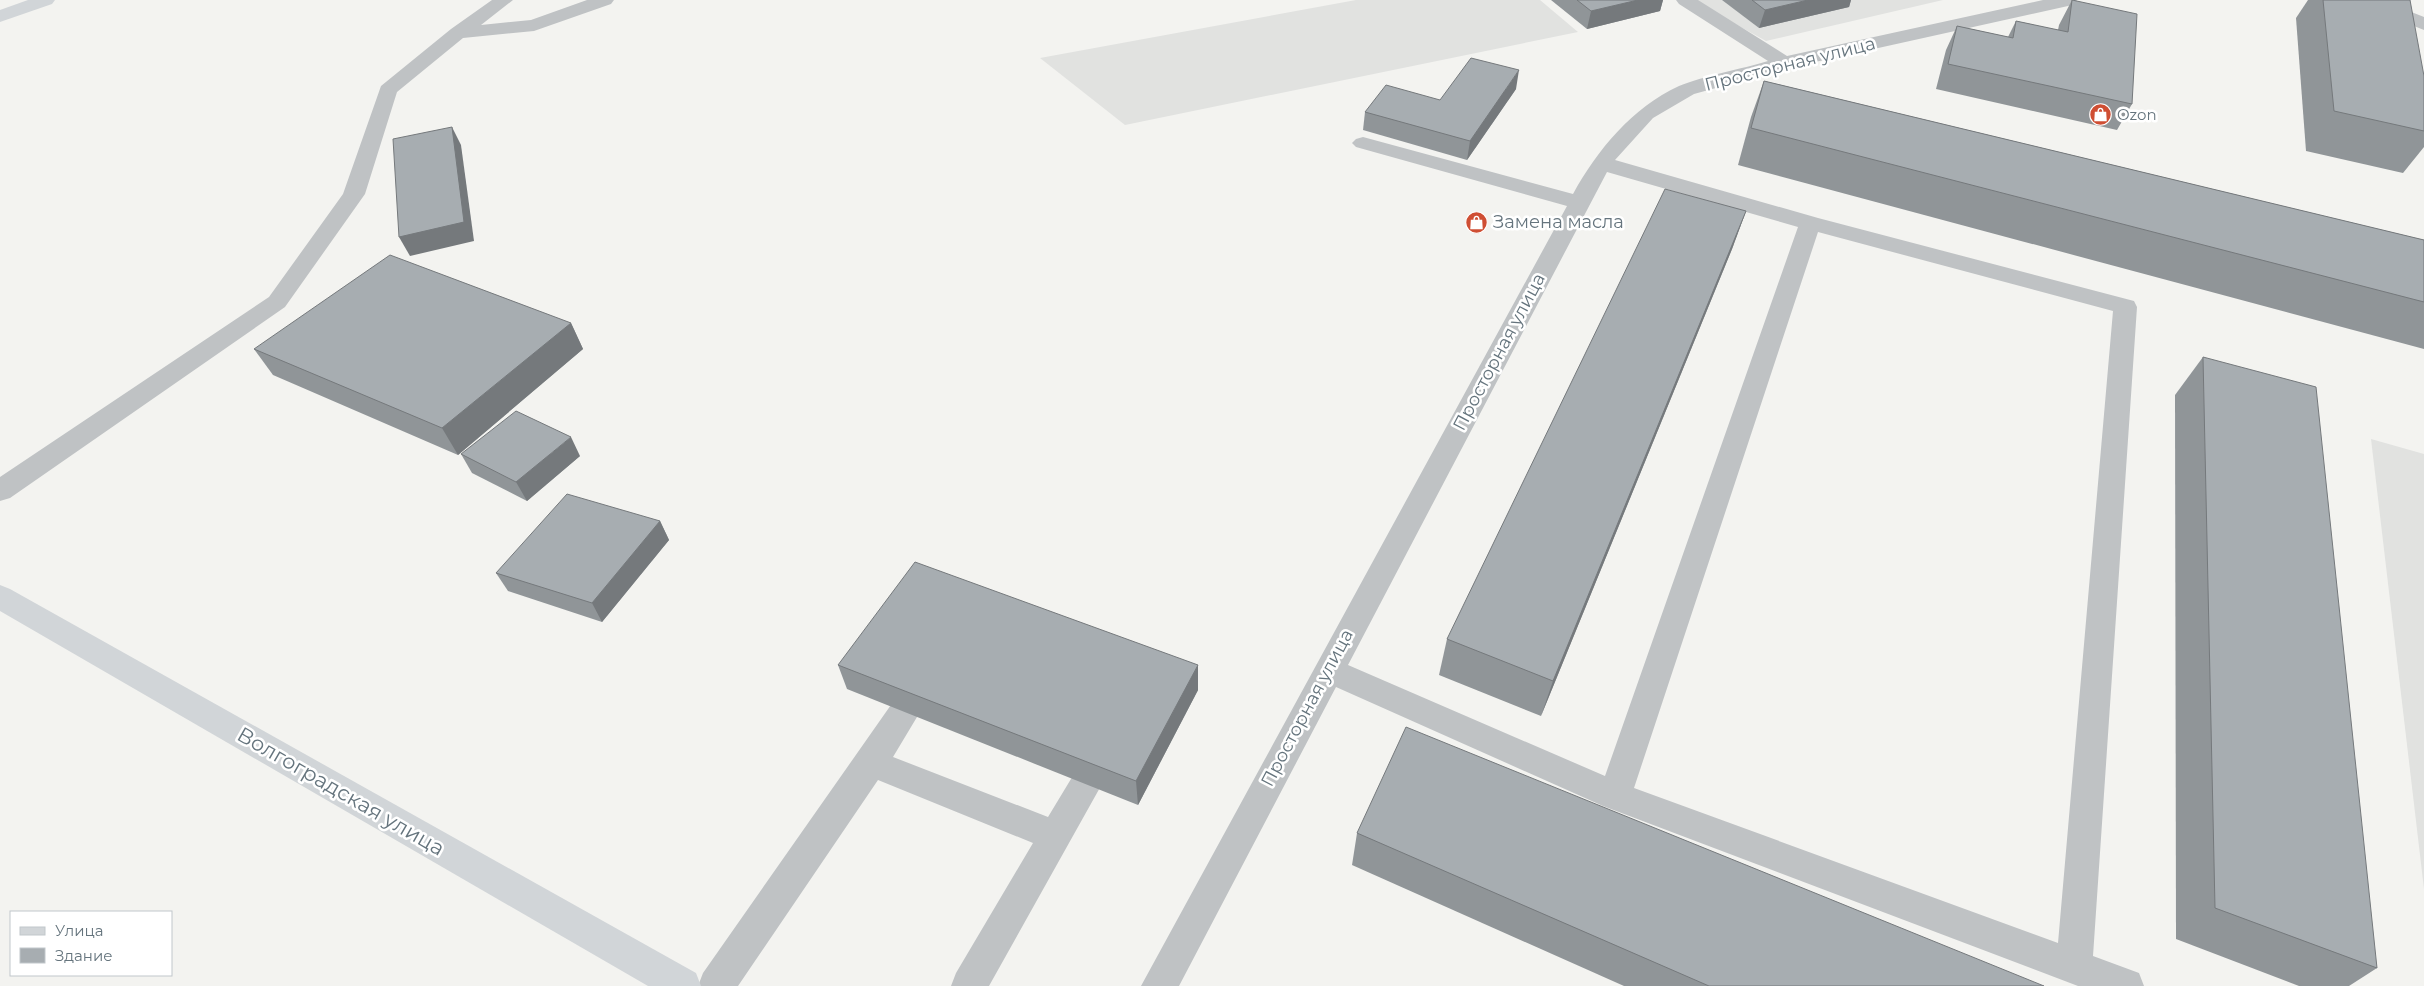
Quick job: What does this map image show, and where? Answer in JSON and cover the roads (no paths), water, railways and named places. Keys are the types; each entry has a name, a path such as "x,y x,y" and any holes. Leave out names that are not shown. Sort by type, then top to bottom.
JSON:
{"main road":[{"path":"0,16 46,0"},
{"name":"Волгоградская улица","path":"0,596 683,986"}],"street":[{"path":"0,491 276,302 354,194 388,90 504,0"},
{"path":"458,34 534,25 605,0"},
{"path":"1685,0 1784,62"},
{"name":"Просторная улица","path":"1159,986 1579,202 1601,163 1646,114 1687,90 1784,62 2068,0"},
{"path":"2365,0 2424,24"},
{"path":"1363,143 1579,202"},
{"path":"1601,163 1810,223 2125,307 2074,966"},
{"path":"1615,796 1810,223"},
{"path":"1328,670 1615,796 2126,986"},
{"path":"716,986 871,763 904,712"},
{"path":"871,763 1056,836"},
{"path":"968,986 1086,784"}],"place":[{"name":"Ozon","path":"2101,114"},
{"name":"Замена масла","path":"1477,222"}]}
